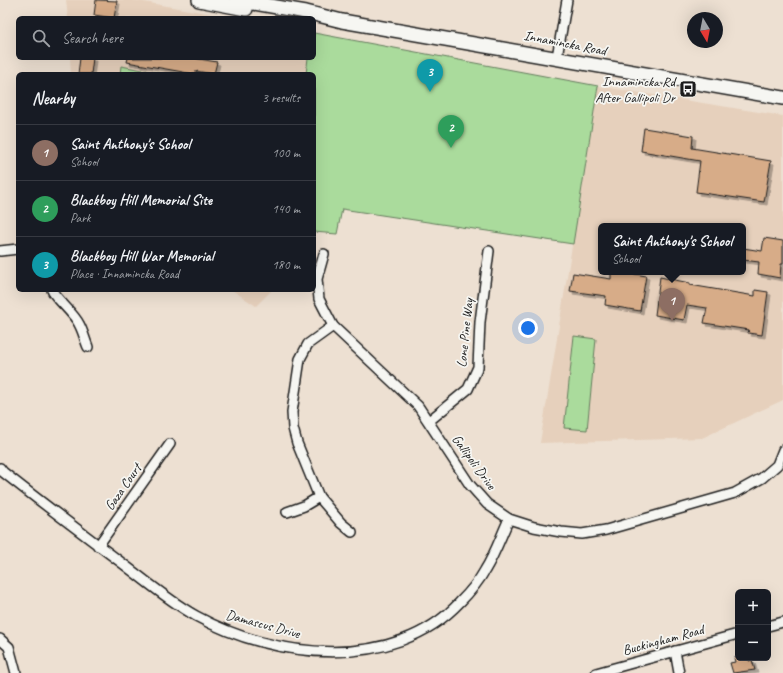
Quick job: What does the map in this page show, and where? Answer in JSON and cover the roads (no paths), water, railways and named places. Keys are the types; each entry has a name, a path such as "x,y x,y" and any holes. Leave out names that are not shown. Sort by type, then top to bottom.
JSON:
{"main road":[{"name":"Innamincka Road","path":"200,0 269,6 293,16"},
{"name":"Innamincka Road","path":"236,0 342,21 557,57 620,70 783,98"},
{"name":"Innamincka Road","path":"316,20 342,21"}],"street":[{"path":"557,57 567,0"},
{"path":"0,251 16,249"},
{"name":"Lone Pine Way","path":"429,421 468,389 478,367 480,322 489,251"},
{"name":"Gallipoli Drive","path":"324,254 317,279 319,299 333,326 413,401 429,421 470,485 487,504 508,519 534,527 561,532 582,534 606,530 735,493 780,467 783,450"},
{"path":"52,292 68,308 79,324 88,347"},
{"path":"333,326 308,344 300,359 292,412 293,428 297,443 319,497 340,523 352,532"},
{"name":"Gaza Court","path":"98,546 170,444"},
{"name":"Damascus Drive","path":"0,468 3,472 98,546 171,601 221,628 283,648 321,652 356,652 384,647 413,636 438,621 460,603 485,571 508,519"},
{"path":"287,512 304,506 319,497"},
{"path":"771,625 783,622"},
{"name":"Buckingham Road","path":"596,673 735,635"},
{"path":"0,638 9,647 16,673"},
{"path":"675,651 679,673"}],"place":[{"name":"Innamincka Rd After Gallipoli Dr","path":"688,89"},
{"name":"Blackboy Hill War Memorial","path":"430,92"},
{"name":"Blackboy Hill Memorial Site","path":"451,148"},
{"name":"Saint Anthony's School","path":"672,321"}]}
